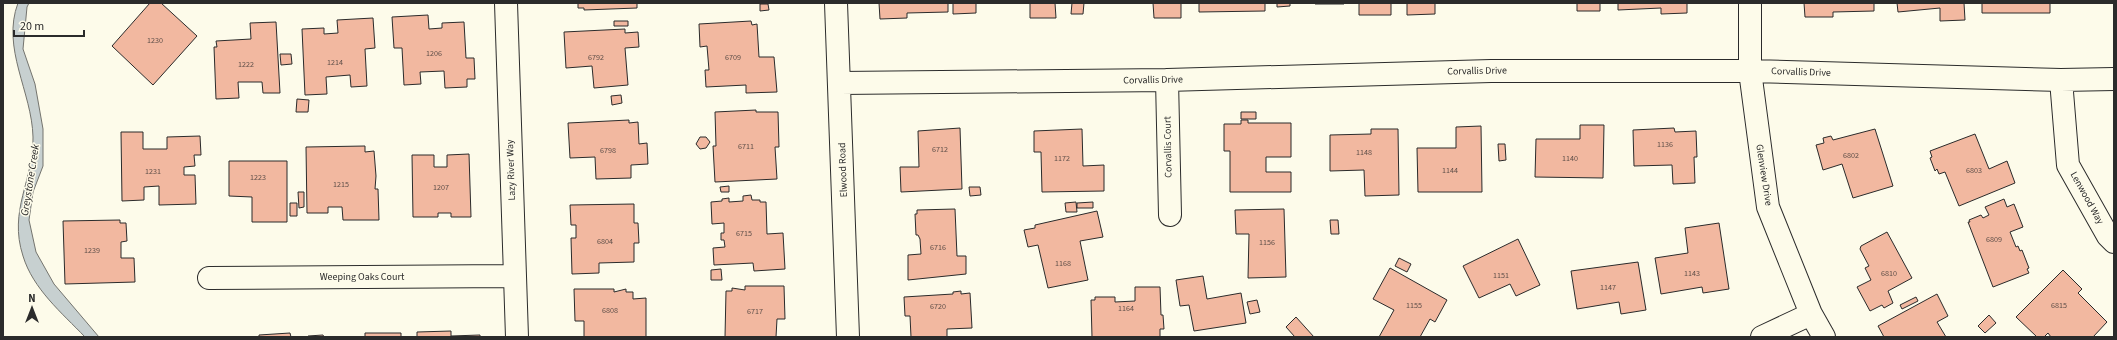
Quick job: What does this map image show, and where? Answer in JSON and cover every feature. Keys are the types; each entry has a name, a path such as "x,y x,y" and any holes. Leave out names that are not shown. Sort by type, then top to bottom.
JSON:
{"street":[{"name":"Lazy River Way","path":"506,3 517,337"},
{"name":"Elwood Road","path":"836,3 848,337"},
{"name":"Glenview Drive","path":"1750,3 1750,71 1768,207 1811,314 1824,337"},
{"name":"Corvallis Drive","path":"840,83 1167,80 1491,71 1750,71 2061,80 2114,79"},
{"name":"Corvallis Court","path":"1167,80 1170,215"},
{"name":"Lenwood Way","path":"2061,80 2068,165 2108,236 2114,242"},
{"name":"Weeping Oaks Court","path":"209,278 514,276"},
{"path":"1762,337 1811,314"}],"water":[{"name":"Greystone Creek","path":"18,3 29,3 27,7 23,49 35,84 43,129 43,166 33,192 29,220 36,252 54,284 99,337 85,337 58,310 41,290 23,256 19,239 18,224 30,167 33,137 28,103 15,53 13,37 14,20"}],"building":[{"path":"150,3 161,3 197,36 153,85 112,46"},
{"path":"578,3 637,3 637,8 584,10 584,8 578,8"},
{"path":"879,3 948,3 948,12 907,13 907,18 880,19"},
{"path":"953,3 976,3 976,13 953,14"},
{"path":"1030,3 1055,3 1056,18 1030,18"},
{"path":"1072,3 1084,3 1083,14 1071,14"},
{"path":"1153,3 1181,3 1181,18 1154,18"},
{"path":"1199,3 1265,3 1265,11 1199,12"},
{"path":"1277,3 1290,3 1290,6 1277,7"},
{"path":"1344,3 1344,4 1315,4"},
{"path":"1359,3 1391,3 1391,15 1359,15"},
{"path":"1407,3 1435,3 1435,14 1407,15"},
{"path":"1577,3 1600,3 1600,11 1577,11"},
{"path":"1618,3 1687,3 1687,13 1661,14 1661,8 1618,10"},
{"path":"1804,3 1874,3 1874,11 1833,12 1833,17 1805,17"},
{"path":"1897,3 1964,3 1965,20 1940,21 1940,8 1898,12"},
{"path":"1982,3 2050,3 2050,13 1982,13"},
{"path":"760,4 768,4 769,10 760,11"},
{"path":"428,15 429,29 442,28 442,23 464,22 466,58 474,58 475,79 467,79 467,87 445,88 444,71 420,72 421,84 404,85 402,48 394,48 392,17"},
{"path":"373,18 375,48 365,49 367,86 351,87 350,75 326,77 327,94 305,95 302,29 324,28 324,34 338,33 337,20"},
{"path":"614,21 628,21 628,26 614,26"},
{"path":"751,21 752,25 757,24 759,57 774,57 777,92 746,93 746,85 706,87 705,70 709,70 707,46 700,47 699,24"},
{"path":"276,22 280,93 263,93 262,82 238,82 239,98 216,99 214,47 217,47 216,41 251,39 250,23"},
{"path":"625,29 625,33 638,32 639,47 625,48 628,85 594,88 592,66 566,68 564,32"},
{"path":"280,54 291,54 292,64 281,65"},
{"path":"621,95 622,103 612,105 611,96"},
{"path":"297,99 309,100 308,112 296,112"},
{"path":"756,110 756,112 778,112 779,147 775,147 777,179 715,182 713,146 716,146 715,112"},
{"path":"1241,112 1256,112 1256,119 1241,119"},
{"path":"629,120 629,123 638,122 639,144 647,143 648,164 631,165 631,178 596,179 595,157 570,158 568,123"},
{"path":"1241,120 1248,120 1248,123 1291,123 1291,157 1266,157 1266,172 1291,172 1291,192 1230,192 1230,151 1224,151 1224,124 1241,124"},
{"path":"1580,125 1604,125 1603,178 1535,177 1536,139 1580,139"},
{"path":"1481,126 1482,192 1418,192 1417,148 1456,148 1456,127"},
{"path":"960,128 962,189 901,192 900,167 919,167 918,131"},
{"path":"1674,128 1675,132 1696,131 1697,157 1694,157 1695,183 1673,184 1672,165 1634,166 1633,130"},
{"path":"1082,129 1083,166 1104,165 1104,191 1042,192 1041,152 1034,152 1034,131"},
{"path":"1371,129 1398,129 1399,195 1365,196 1364,170 1330,171 1330,135 1371,134"},
{"path":"1875,129 1893,186 1853,198 1842,164 1823,170 1816,145 1824,143 1823,138 1831,136 1833,140"},
{"path":"121,132 143,132 143,149 167,149 167,137 200,136 201,155 194,155 195,166 184,167 184,175 195,175 196,204 159,205 159,186 144,187 144,200 122,201"},
{"path":"1975,134 1989,169 2007,161 2015,183 1959,206 1945,172 1939,174 1937,169 1935,171 1930,158 1932,157 1930,151"},
{"path":"700,137 706,137 710,142 706,148 700,149 696,144"},
{"path":"1498,144 1505,144 1506,160 1499,161"},
{"path":"365,146 365,152 374,151 376,176 375,189 378,189 379,220 343,220 342,207 328,207 328,213 307,213 306,147"},
{"path":"469,154 471,217 451,217 451,213 438,213 438,217 413,217 412,155 434,155 434,167 447,167 447,155"},
{"path":"229,161 287,161 287,222 252,222 252,197 229,196"},
{"path":"729,186 729,192 721,192 720,187"},
{"path":"969,187 980,187 981,195 970,196"},
{"path":"298,192 304,192 304,207 299,208"},
{"path":"751,195 752,200 766,202 767,234 783,233 785,269 754,271 753,263 714,265 713,248 725,247 724,240 721,240 721,233 724,233 724,223 712,224 711,202 722,201 722,199 729,198 729,202 743,201 743,196"},
{"path":"2004,199 2007,207 2014,204 2023,227 2010,232 2016,247 2018,246 2020,251 2022,250 2029,268 2027,269 2029,273 1993,287 1968,222 1970,222 1969,220 1981,215 1983,218 1989,215 1985,207"},
{"path":"1076,202 1077,212 1066,212 1065,203"},
{"path":"1093,202 1093,208 1077,208 1077,203"},
{"path":"290,203 297,203 297,216 290,216"},
{"path":"634,204 634,223 638,223 639,243 634,243 634,262 599,263 599,273 572,274 571,238 576,238 576,225 571,225 570,205"},
{"path":"955,209 957,256 966,256 966,274 908,280 908,255 921,254 920,239 918,235 916,235 915,214 917,214 917,210"},
{"path":"1284,209 1286,277 1248,278 1249,234 1236,234 1235,210"},
{"path":"1097,211 1103,237 1080,241 1088,280 1048,288 1038,245 1028,247 1024,230 1035,228 1035,225"},
{"path":"120,220 120,223 126,223 127,241 121,242 121,258 134,258 135,282 65,284 63,221"},
{"path":"1330,220 1338,220 1339,234 1331,234"},
{"path":"1719,223 1729,289 1703,293 1702,287 1661,294 1655,258 1688,253 1685,228"},
{"path":"1887,232 1912,278 1888,291 1893,303 1884,308 1882,305 1870,311 1857,287 1871,280 1865,268 1869,266 1860,249 1861,246"},
{"path":"1518,239 1540,285 1516,296 1510,284 1479,298 1463,266"},
{"path":"1399,258 1411,264 1407,272 1395,266"},
{"path":"1638,262 1646,310 1621,314 1619,302 1577,309 1571,271"},
{"path":"1390,268 1447,300 1435,322 1430,319 1420,337 1379,337 1394,310 1373,299"},
{"path":"721,269 722,280 711,280 711,270"},
{"path":"2063,270 2082,289 2078,293 2107,322 2093,337 2051,337 2048,333 2044,337 2037,337 2016,317"},
{"path":"1203,276 1207,299 1241,293 1246,323 1194,331 1189,305 1180,306 1176,280"},
{"path":"745,286 784,286 785,319 777,319 776,337 725,337 726,291 732,291 732,288 745,290"},
{"path":"1135,287 1160,287 1161,315 1163,315 1164,329 1160,329 1160,337 1092,337 1091,300 1095,300 1095,297 1115,297 1115,302 1135,301"},
{"path":"574,289 614,289 614,292 626,289 626,292 633,292 633,299 646,298 646,337 584,337 584,321 575,321"},
{"path":"961,291 961,294 970,293 972,328 947,329 947,337 911,337 910,316 905,316 904,297 953,294 953,292"},
{"path":"1937,294 1948,316 1937,322 1946,337 1884,337 1878,326"},
{"path":"1916,297 1918,301 1902,309 1900,305"},
{"path":"1257,300 1260,312 1250,314 1247,302"},
{"path":"1989,315 1996,323 1985,333 1978,326"},
{"path":"1296,317 1314,337 1295,337 1286,327"},
{"path":"451,331 451,336 480,335 480,337 417,337 417,332"},
{"path":"290,333 291,337 259,337 259,335"},
{"path":"365,333 401,333 401,337 365,337"},
{"path":"323,335 324,337 308,337 308,336"}]}
